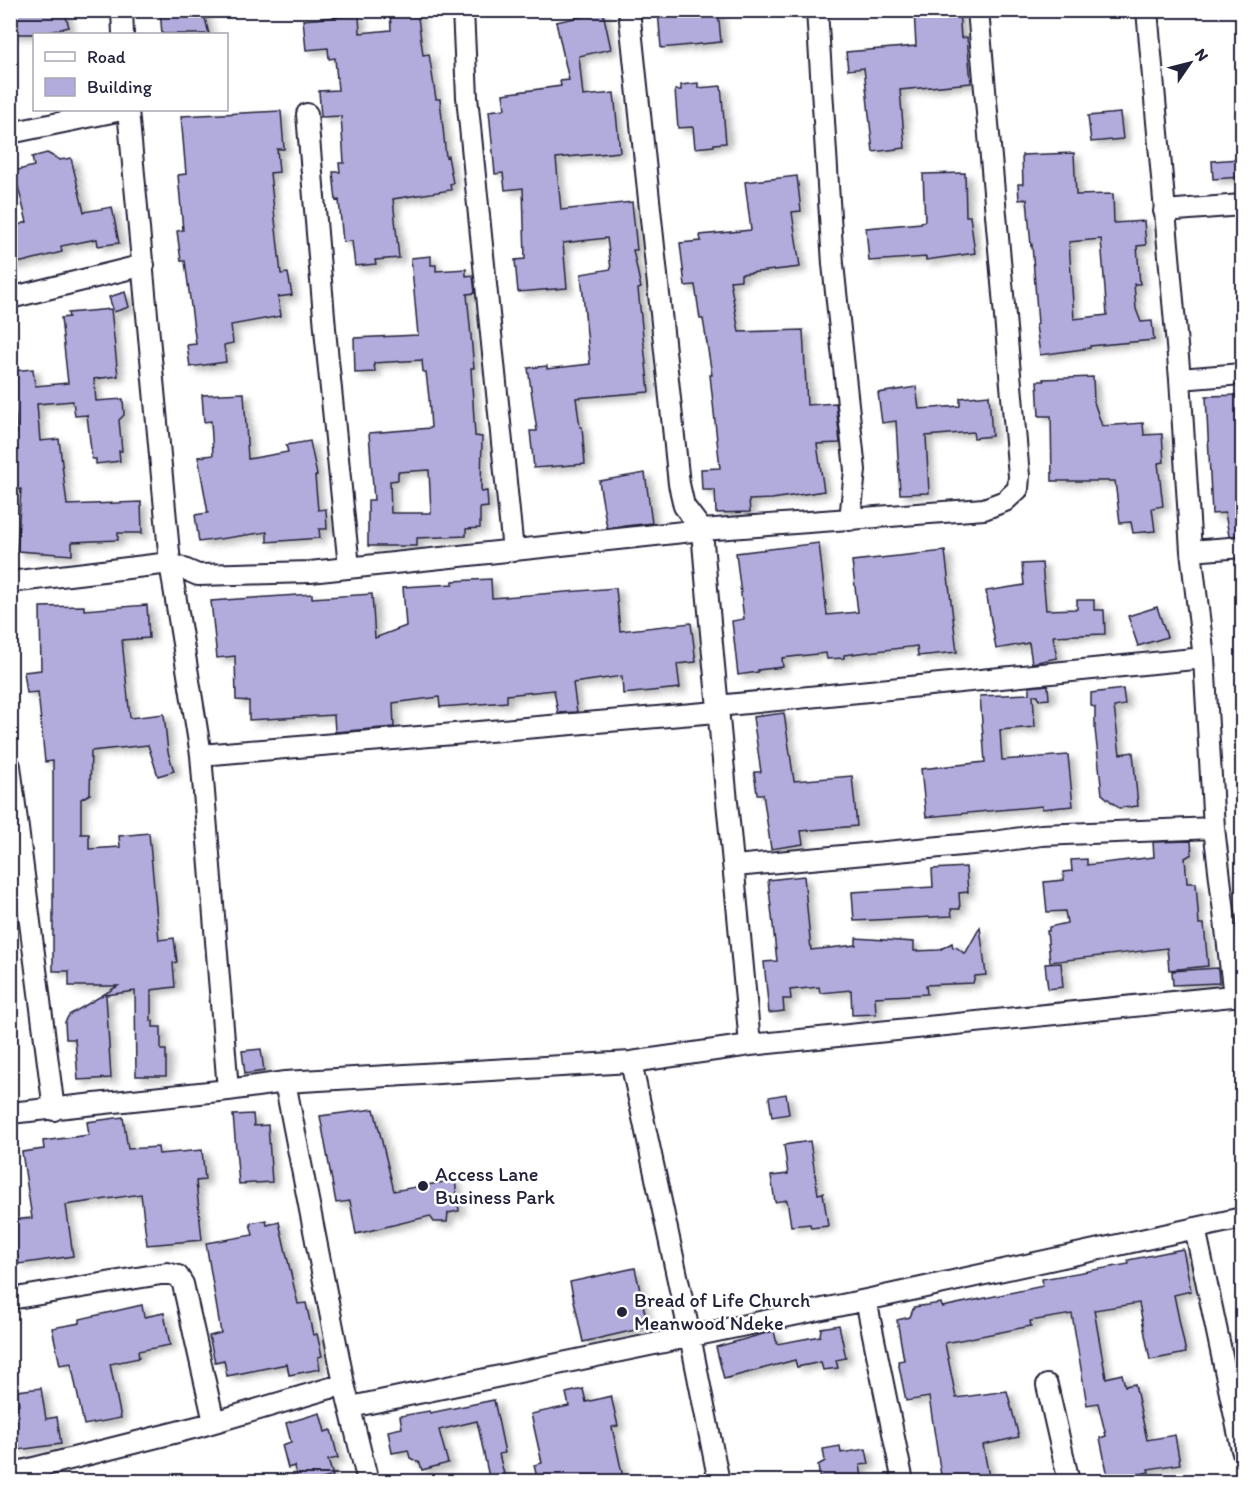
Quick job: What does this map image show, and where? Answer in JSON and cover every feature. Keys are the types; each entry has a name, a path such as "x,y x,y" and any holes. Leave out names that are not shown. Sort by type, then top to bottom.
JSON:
{"street":[{"path":"122,10 123,33"},
{"path":"464,10 467,97 513,551"},
{"path":"629,10 679,484 684,506 702,530 750,1045"},
{"path":"817,10 833,264 855,470 850,519"},
{"path":"10,582 170,563 198,574 310,572 702,530 984,509 1005,501 1018,489 1019,476 978,10"},
{"path":"10,1113 54,1110 285,1082 631,1062 750,1045 1238,996 1214,828 1204,658 1191,551 1180,379 1147,10"},
{"path":"10,133 117,111"},
{"path":"128,111 170,563 201,755 228,1090"},
{"path":"307,114 326,340 349,567"},
{"path":"1164,211 1242,205"},
{"path":"10,298 144,265"},
{"path":"1180,379 1242,374"},
{"path":"1191,551 1242,547"},
{"path":"201,755 717,709 1204,658"},
{"path":"10,766 54,1110"},
{"path":"735,867 994,842 1041,835 1214,828"},
{"path":"631,1062 719,1482"},
{"path":"285,1082 344,1384 368,1482"},
{"path":"351,1407 866,1300 1242,1218"},
{"path":"1195,1228 1242,1450"},
{"path":"10,1299 167,1273 178,1276 183,1284 214,1422"},
{"path":"866,1300 903,1482"},
{"path":"10,1474 214,1422 344,1384"},
{"path":"1047,1385 1069,1482"}],"building":[{"path":"10,10 64,10 69,27 46,33 10,34"},
{"path":"160,10 203,10 209,33 162,33"},
{"path":"390,10 417,10 423,55 429,54 436,99 440,99 446,157 448,156 453,183 450,184 451,190 393,199 399,258 375,260 376,264 355,266 352,241 343,242 339,200 336,201 333,172 340,172 339,163 344,163 341,116 321,117 319,91 338,90 335,58 329,59 328,48 306,50 303,20 359,15 360,33 391,30"},
{"path":"658,10 718,10 721,42 661,48"},
{"path":"914,10 959,10 961,38 967,37 971,83 900,90 905,148 873,152 864,68 848,70 846,52 916,46"},
{"path":"603,12 611,49 579,56 583,96 614,93 620,152 556,158 561,210 632,202 637,250 633,250 641,288 638,289 649,392 576,398 580,427 582,427 585,464 534,468 530,431 537,431 528,368 547,366 547,369 590,364 581,274 611,269 607,238 563,243 567,288 518,292 515,260 525,259 523,188 505,190 503,173 495,174 489,111 505,109 503,94 561,86 560,81 569,80 556,22"},
{"path":"698,83 698,88 721,86 726,143 695,148 693,127 678,128 675,90 681,90 681,85"},
{"path":"281,111 284,149 277,149 279,172 270,173 281,274 288,273 292,295 278,297 281,316 231,325 233,343 224,345 226,362 190,367 187,345 196,344 185,261 181,261 177,231 183,230 178,175 186,174 181,116"},
{"path":"1120,113 1123,139 1091,142 1088,116"},
{"path":"47,153 60,160 71,158 84,212 112,207 119,243 98,246 97,239 61,246 62,252 10,265 10,228 27,222 14,171 34,166 32,157"},
{"path":"1074,153 1076,195 1113,194 1114,223 1144,221 1146,245 1137,246 1140,284 1134,284 1136,309 1141,322 1152,321 1154,340 1090,346 1090,348 1040,355 1027,199 1019,200 1018,184 1023,184 1022,155","holes":["1101,239 1107,315 1074,319 1069,242"]},
{"path":"1240,159 1241,177 1213,179 1212,161"},
{"path":"965,173 966,216 970,216 975,253 926,260 926,257 869,261 866,228 925,221 923,174"},
{"path":"797,176 801,211 792,212 800,267 741,274 741,280 730,281 739,332 803,330 807,405 836,403 840,443 817,444 824,491 749,500 750,512 716,513 715,490 702,490 701,469 720,468 710,375 712,375 695,285 685,286 680,243 701,241 700,235 751,230 745,182"},
{"path":"431,256 431,265 436,265 436,271 466,269 466,276 473,275 475,293 467,294 474,368 471,368 475,436 482,437 481,492 487,491 488,507 480,508 480,528 466,529 466,536 417,538 417,546 368,546 368,500 374,500 369,433 431,428 426,372 423,372 422,360 374,363 375,372 355,373 354,338 418,335 411,258","holes":["429,470 431,513 391,513 390,481 398,480 398,472"]},
{"path":"125,292 129,307 114,312 109,297"},
{"path":"111,309 118,376 94,379 96,401 123,399 124,415 119,420 122,451 119,451 120,461 96,464 96,459 92,459 87,415 75,416 73,401 37,404 40,441 59,439 67,505 141,502 142,533 118,533 118,540 72,542 72,555 17,551 21,489 10,490 10,433 17,433 12,371 33,369 35,386 68,383 61,318 69,317 68,313"},
{"path":"1093,377 1094,402 1102,426 1143,423 1144,435 1162,434 1164,462 1158,463 1163,506 1152,508 1155,531 1133,533 1131,522 1120,523 1115,481 1052,481 1051,416 1039,416 1037,381"},
{"path":"916,387 919,409 960,406 960,398 989,395 992,436 974,438 973,432 926,436 929,493 900,494 896,421 882,423 878,393"},
{"path":"244,393 248,459 288,452 286,445 310,441 317,475 315,476 318,510 326,509 327,529 319,529 320,538 267,542 267,532 199,542 195,515 208,513 198,457 213,455 211,421 204,422 202,395"},
{"path":"1242,395 1242,535 1229,536 1225,513 1212,514 1206,396"},
{"path":"645,473 652,523 607,528 599,481"},
{"path":"819,543 827,615 858,612 852,561 945,551 957,652 918,656 917,646 844,655 844,658 827,659 826,653 782,658 783,667 738,675 732,621 744,619 736,553"},
{"path":"1042,563 1046,610 1077,609 1077,600 1094,600 1094,610 1104,610 1105,634 1053,636 1057,658 1032,663 1029,643 996,649 986,591 1024,585 1022,564"},
{"path":"491,579 492,598 616,588 620,631 691,623 696,662 677,664 680,688 623,694 622,676 573,683 577,712 558,713 554,690 507,695 507,702 440,707 439,697 393,703 394,727 335,732 334,715 249,720 249,701 236,700 235,656 217,658 211,601 312,594 312,598 372,594 375,638 406,626 403,587"},
{"path":"147,605 149,638 122,640 130,718 164,714 168,752 174,771 158,776 148,745 91,751 90,794 81,799 81,834 89,834 89,849 120,847 119,836 149,833 159,940 174,938 177,962 173,963 175,987 151,990 151,1021 153,1021 153,1027 161,1027 161,1050 166,1050 166,1076 136,1076 135,991 106,995 111,1078 78,1080 75,1039 66,1039 65,1022 69,1015 118,986 69,986 69,971 53,971 53,761 45,762 38,692 27,693 24,672 41,670 40,607 84,606 84,610"},
{"path":"1157,607 1167,637 1138,646 1128,616"},
{"path":"1048,685 1049,699 1039,700 1038,695 1033,695 1035,727 1000,730 1002,760 1068,755 1073,806 1042,809 1042,806 926,817 921,769 985,762 980,696 1029,694 1029,687"},
{"path":"1123,689 1125,705 1114,707 1120,754 1133,752 1138,806 1119,808 1102,794 1095,707 1091,706 1091,693"},
{"path":"784,713 794,781 852,776 857,826 801,831 803,844 771,849 763,794 757,794 754,772 761,772 753,717"},
{"path":"1191,841 1192,854 1185,858 1187,883 1196,883 1199,924 1204,924 1208,966 1169,970 1167,948 1050,962 1047,931 1049,927 1067,923 1065,911 1047,912 1044,882 1064,880 1063,872 1072,871 1071,860 1087,859 1087,865 1154,857 1153,842"},
{"path":"966,867 968,892 959,893 960,909 951,909 952,916 854,921 852,892 933,887 932,869"},
{"path":"804,876 811,950 856,945 856,938 914,942 914,951 939,950 952,943 953,948 956,947 965,954 980,927 986,975 975,976 973,983 926,985 927,994 875,997 876,1014 852,1015 851,990 820,993 819,987 790,990 791,999 783,999 784,1011 769,1013 764,962 777,961 768,880"},
{"path":"1061,963 1063,987 1048,989 1045,964"},
{"path":"1218,968 1219,983 1173,985 1172,971"},
{"path":"261,1049 264,1071 245,1074 242,1051"},
{"path":"786,1094 789,1114 772,1117 769,1097"},
{"path":"374,1109 394,1191 455,1180 459,1211 448,1213 447,1222 434,1222 430,1216 356,1234 350,1201 336,1203 320,1116"},
{"path":"253,1114 254,1126 268,1125 272,1182 239,1184 233,1115"},
{"path":"123,1117 128,1149 158,1147 159,1154 202,1150 205,1180 196,1181 202,1240 147,1245 141,1194 66,1205 73,1256 19,1264 17,1253 10,1254 10,1220 32,1218 22,1152 44,1149 43,1141 89,1135 87,1122"},
{"path":"810,1141 818,1194 823,1193 828,1226 811,1228 810,1224 791,1226 787,1200 775,1202 771,1176 788,1174 784,1145"},
{"path":"266,1220 267,1225 279,1222 298,1304 306,1303 313,1335 317,1334 322,1356 318,1357 320,1369 289,1375 287,1364 227,1376 224,1360 215,1362 209,1336 221,1333 206,1243 253,1235 250,1223"},
{"path":"1183,1249 1191,1291 1174,1295 1186,1353 1150,1360 1139,1303 1094,1310 1106,1378 1122,1374 1125,1386 1135,1384 1147,1440 1175,1435 1180,1464 1148,1469 1149,1472 1109,1481 1100,1438 1106,1436 1098,1403 1087,1405 1072,1314 1030,1321 1031,1326 945,1343 956,1398 1007,1391 1019,1437 983,1445 990,1482 942,1482 929,1397 906,1401 898,1361 904,1360 897,1320 910,1317 914,1307 941,1303 942,1307 1043,1286 1042,1279 1129,1264 1128,1260"},
{"path":"635,1268 648,1327 583,1342 570,1282"},
{"path":"142,1305 144,1317 164,1313 170,1345 138,1351 139,1358 110,1364 121,1418 84,1425 71,1363 60,1365 52,1328 80,1323 80,1319"},
{"path":"839,1325 846,1358 836,1360 838,1368 823,1370 821,1362 797,1367 795,1360 724,1379 716,1347 774,1331 777,1344 820,1336 821,1328"},
{"path":"41,1388 46,1419 57,1417 61,1444 18,1450 11,1406 19,1405 17,1391"},
{"path":"583,1389 586,1402 611,1396 618,1426 612,1427 624,1482 538,1482 534,1465 542,1463 531,1414 569,1406 566,1393"},
{"path":"494,1400 505,1453 499,1454 506,1482 490,1482 477,1421 439,1430 448,1463 422,1470 420,1463 410,1458 408,1450 392,1453 388,1431 402,1428 400,1416 429,1411 430,1413"},
{"path":"320,1413 325,1432 331,1430 338,1458 328,1460 333,1476 312,1482 298,1482 294,1466 288,1468 282,1445 291,1442 286,1423"},
{"path":"840,1446 841,1453 866,1449 869,1464 860,1465 862,1477 847,1479 848,1482 820,1482 818,1465 825,1461 823,1449"}],"place":[{"name":"Access Lane Business Park","path":"423,1186"},
{"name":"Bread of Life Church Meanwood Ndeke","path":"622,1312"}]}
